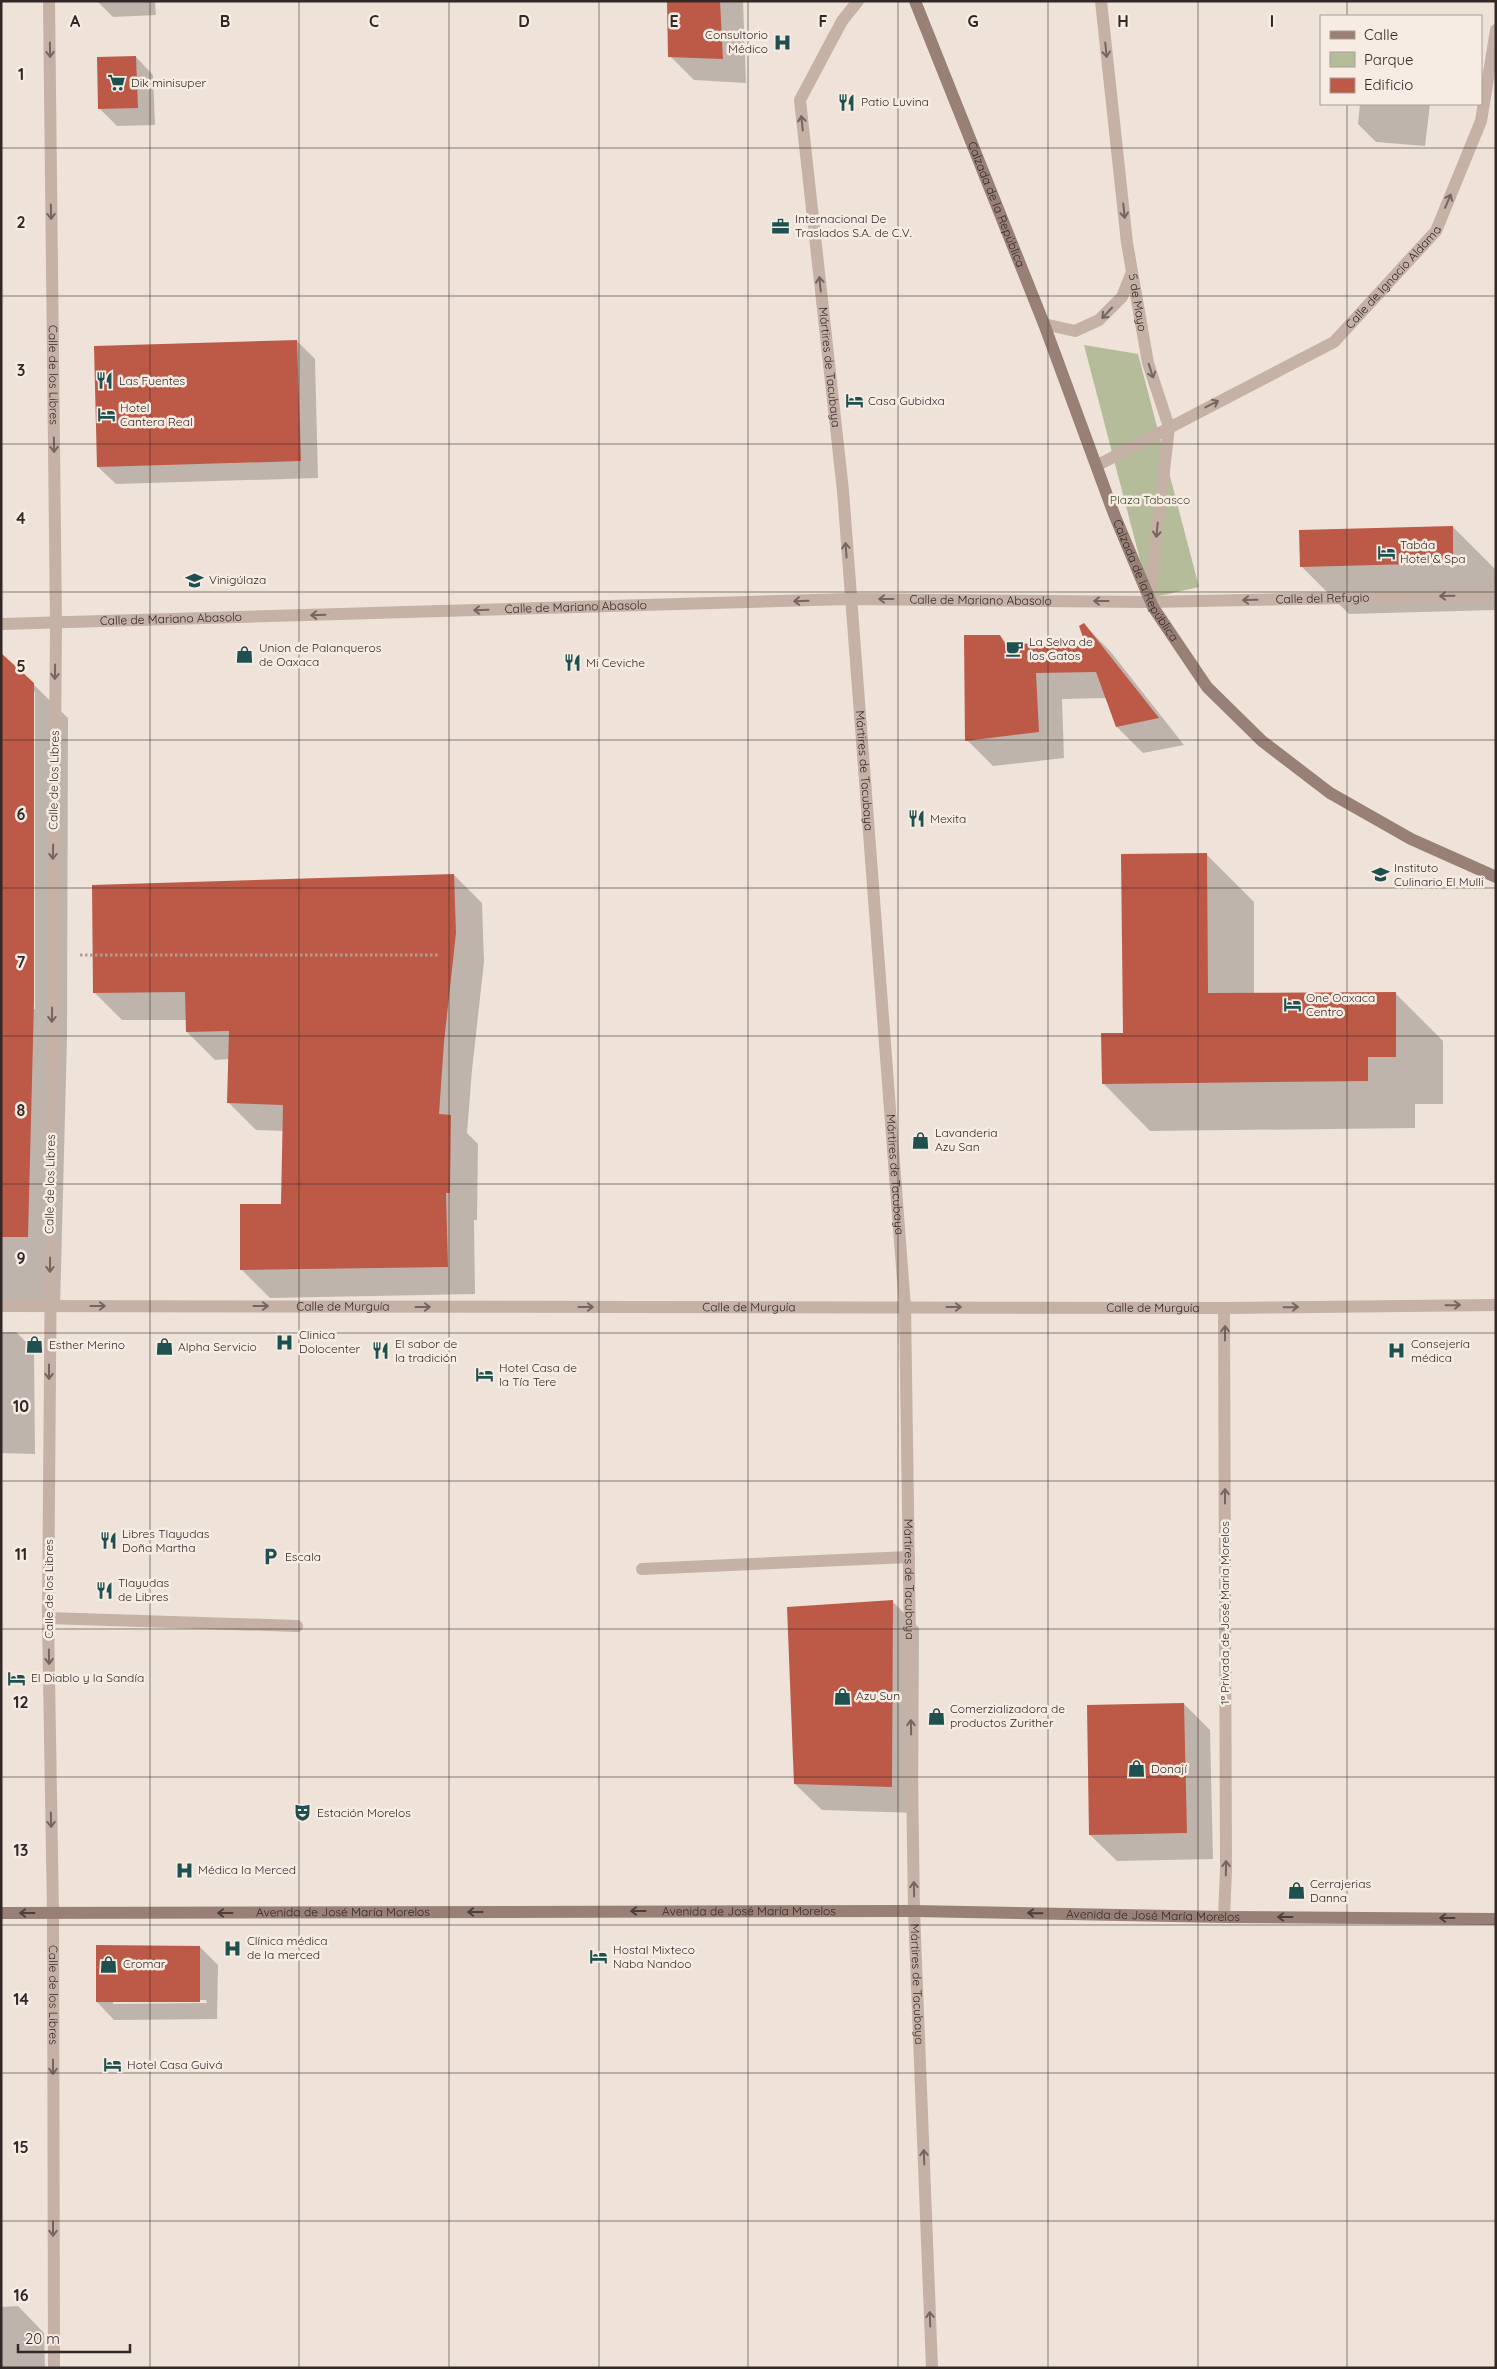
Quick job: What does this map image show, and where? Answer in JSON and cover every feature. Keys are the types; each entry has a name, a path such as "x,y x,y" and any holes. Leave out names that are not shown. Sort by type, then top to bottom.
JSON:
{"main road":[{"name":"Calzada de la República","path":"916,1 1044,324 1098,465 1114,514 1149,602 1207,687 1262,742 1330,793 1411,838 1496,877"},
{"name":"Avenida de José María Morelos","path":"1,1913 914,1911 1224,1917 1496,1919"}],"street":[{"name":"Calle de los Libres","path":"49,1 56,624 49,1306 48,1618 53,1913 54,2368"},
{"name":"Mártires de Tacubaya","path":"858,1 842,21 800,100 842,492 905,1307 914,1911 932,2368"},
{"name":"5 de Mayo","path":"1101,1 1132,272 1148,363 1169,427 1149,602"},
{"name":"Calle de Ignacio Aldama","path":"1098,465 1334,342 1436,231 1482,121 1496,30"},
{"path":"1044,324 1075,331 1100,320 1122,296 1132,272"},
{"name":"Calle del Refugio","path":"1149,602 1496,595"},
{"name":"Calle de Mariano Abasolo","path":"1,624 56,624 850,599 1149,602"},
{"name":"Calle de Murguía","path":"1,1306 1224,1308 1496,1304"},
{"name":"1ª Prívada de José María Morelos","path":"1224,1308 1226,1870 1224,1917"},
{"path":"642,1569 909,1557"},
{"path":"48,1618 297,1626"}],"path":[{"path":"52,955 439,955"}],"green space":[{"name":"Plaza Tabasco","path":"1084,345 1138,354 1199,587 1150,598"}],"building":[{"path":"667,1 720,1 723,59 668,57"},
{"name":"Dik minisuper","path":"136,56 138,108 98,109 97,57"},
{"path":"297,340 301,461 97,467 94,346"},
{"path":"1453,526 1453,563 1300,567 1299,530"},
{"path":"1084,623 1159,718 1116,727 1096,672 1036,673 1039,732 965,741 964,635 1000,635 1005,644 1085,643 1079,626"},
{"path":"1,653 34,683 34,1002 28,1237 1,1237"},
{"path":"1207,853 1208,993 1396,992 1396,1057 1368,1057 1368,1081 1102,1084 1101,1033 1123,1033 1121,854"},
{"path":"454,874 456,933 444,1042 439,1114 451,1115 450,1193 446,1193 448,1267 240,1270 240,1204 281,1204 283,1105 227,1103 229,1031 186,1032 185,992 93,993 92,885"},
{"name":"Azu Sun","path":"893,1600 892,1787 794,1784 787,1607"},
{"name":"Donají","path":"1184,1703 1187,1833 1089,1835 1087,1705"},
{"path":"96,1945 200,1946 200,2002 96,2002"}],"place":[{"name":"Consultorio Médico","path":"782,42"},
{"name":"Dik minisuper","path":"117,83"},
{"name":"Patio Luvina","path":"847,102"},
{"name":"Internacional De Traslados S.A. de C.V.","path":"781,226"},
{"name":"Las Fuentes","path":"105,381"},
{"name":"Casa Gubidxa","path":"854,401"},
{"name":"Hotel Cantera Real","path":"106,415"},
{"name":"Tabáa Hotel & Spa","path":"1386,552"},
{"name":"Vinigúlaza","path":"195,580"},
{"name":"La Selva de los Gatos","path":"1015,649"},
{"name":"Union de Palanqueros de Oaxaca","path":"245,655"},
{"name":"Mi Ceviche","path":"572,663"},
{"name":"Mexita","path":"916,819"},
{"name":"Instituto Culinario El Mulli","path":"1380,875"},
{"name":"One Oaxaca Centro","path":"1292,1005"},
{"name":"Lavanderia Azu San","path":"921,1140"},
{"name":"Clinica Dolocenter","path":"285,1342"},
{"name":"Esther Merino","path":"35,1345"},
{"name":"Alpha Servicio","path":"164,1347"},
{"name":"El sabor de la tradición","path":"381,1351"},
{"name":"Consejería médica","path":"1397,1351"},
{"name":"Hotel Casa de la Tía Tere","path":"485,1375"},
{"name":"Libres Tlayudas Doña Martha","path":"108,1541"},
{"name":"Escala","path":"271,1557"},
{"name":"Tlayudas de Libres","path":"104,1590"},
{"name":"El Diablo y la Sandía","path":"17,1678"},
{"name":"Azu Sun","path":"842,1696"},
{"name":"Comerzializadora de productos Zurither","path":"936,1716"},
{"name":"Donají","path":"1137,1769"},
{"name":"Estación Morelos","path":"303,1813"},
{"name":"Médica la Merced","path":"184,1870"},
{"name":"Cerrajerias Danna","path":"1296,1891"},
{"name":"Clínica médica de la merced","path":"233,1948"},
{"name":"Hostal Mixteco Naba Nandoo","path":"599,1957"},
{"name":"Cromar","path":"109,1964"},
{"name":"Hotel Casa Guivá","path":"113,2065"}]}
